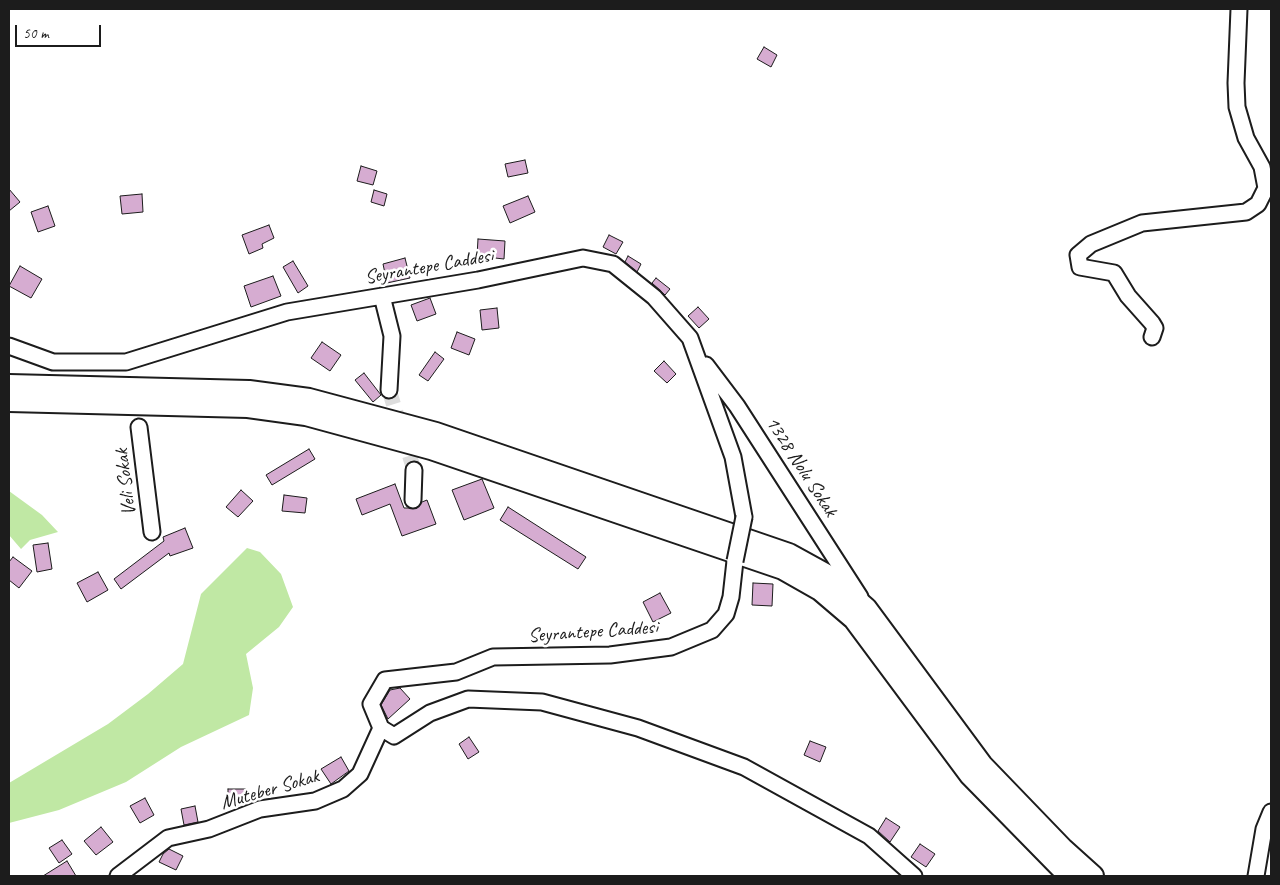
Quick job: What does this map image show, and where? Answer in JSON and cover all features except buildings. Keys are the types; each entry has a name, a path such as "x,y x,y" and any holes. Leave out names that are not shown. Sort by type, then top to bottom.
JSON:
{"main road":[{"path":"9,385 249,391 309,399 436,433 789,554 830,576 868,611 982,764 1087,875"},
{"path":"9,401 248,407 306,415 431,449 783,569 820,590 854,619 970,775 1087,875"}],"street":[{"path":"1152,337 1155,328 1128,296 1114,273 1080,267 1078,255 1091,244 1142,223 1246,212 1258,204 1266,188 1262,167 1246,138 1237,107 1239,9"},
{"name":"Seyrantepe Caddesi","path":"9,346 53,362 128,370 287,312 478,280 583,258 613,264 654,297 690,338 733,457 744,517 735,562 731,597 726,614 712,630 671,647 610,655 493,657 456,672 385,680 371,704 381,728"},
{"path":"382,296 392,336 390,390"},
{"name":"1328 Nolu Sokak","path":"694,350 737,406 808,513 868,611"},
{"name":"Veli Sokak","path":"139,427 152,532"},
{"path":"413,500 414,470"},
{"path":"381,728 394,736 430,713 468,699 542,702 638,728 744,767 869,836 914,876"},
{"name":"Muteber Sokak","path":"118,876 168,838 209,829 260,809 315,801 343,789 360,774 381,728"},
{"path":"1256,876 1264,829 1271,812"}],"green space":[{"path":"9,491 42,515 58,532 30,540 21,549 9,535"},
{"path":"247,548 260,552 281,574 293,607 279,627 246,654 253,688 249,715 181,747 126,782 59,810 9,823 9,783 108,724 148,694 183,664 201,594"}],"tunnel":[{"path":"130,377 139,427"},
{"path":"389,390 414,470"}]}
